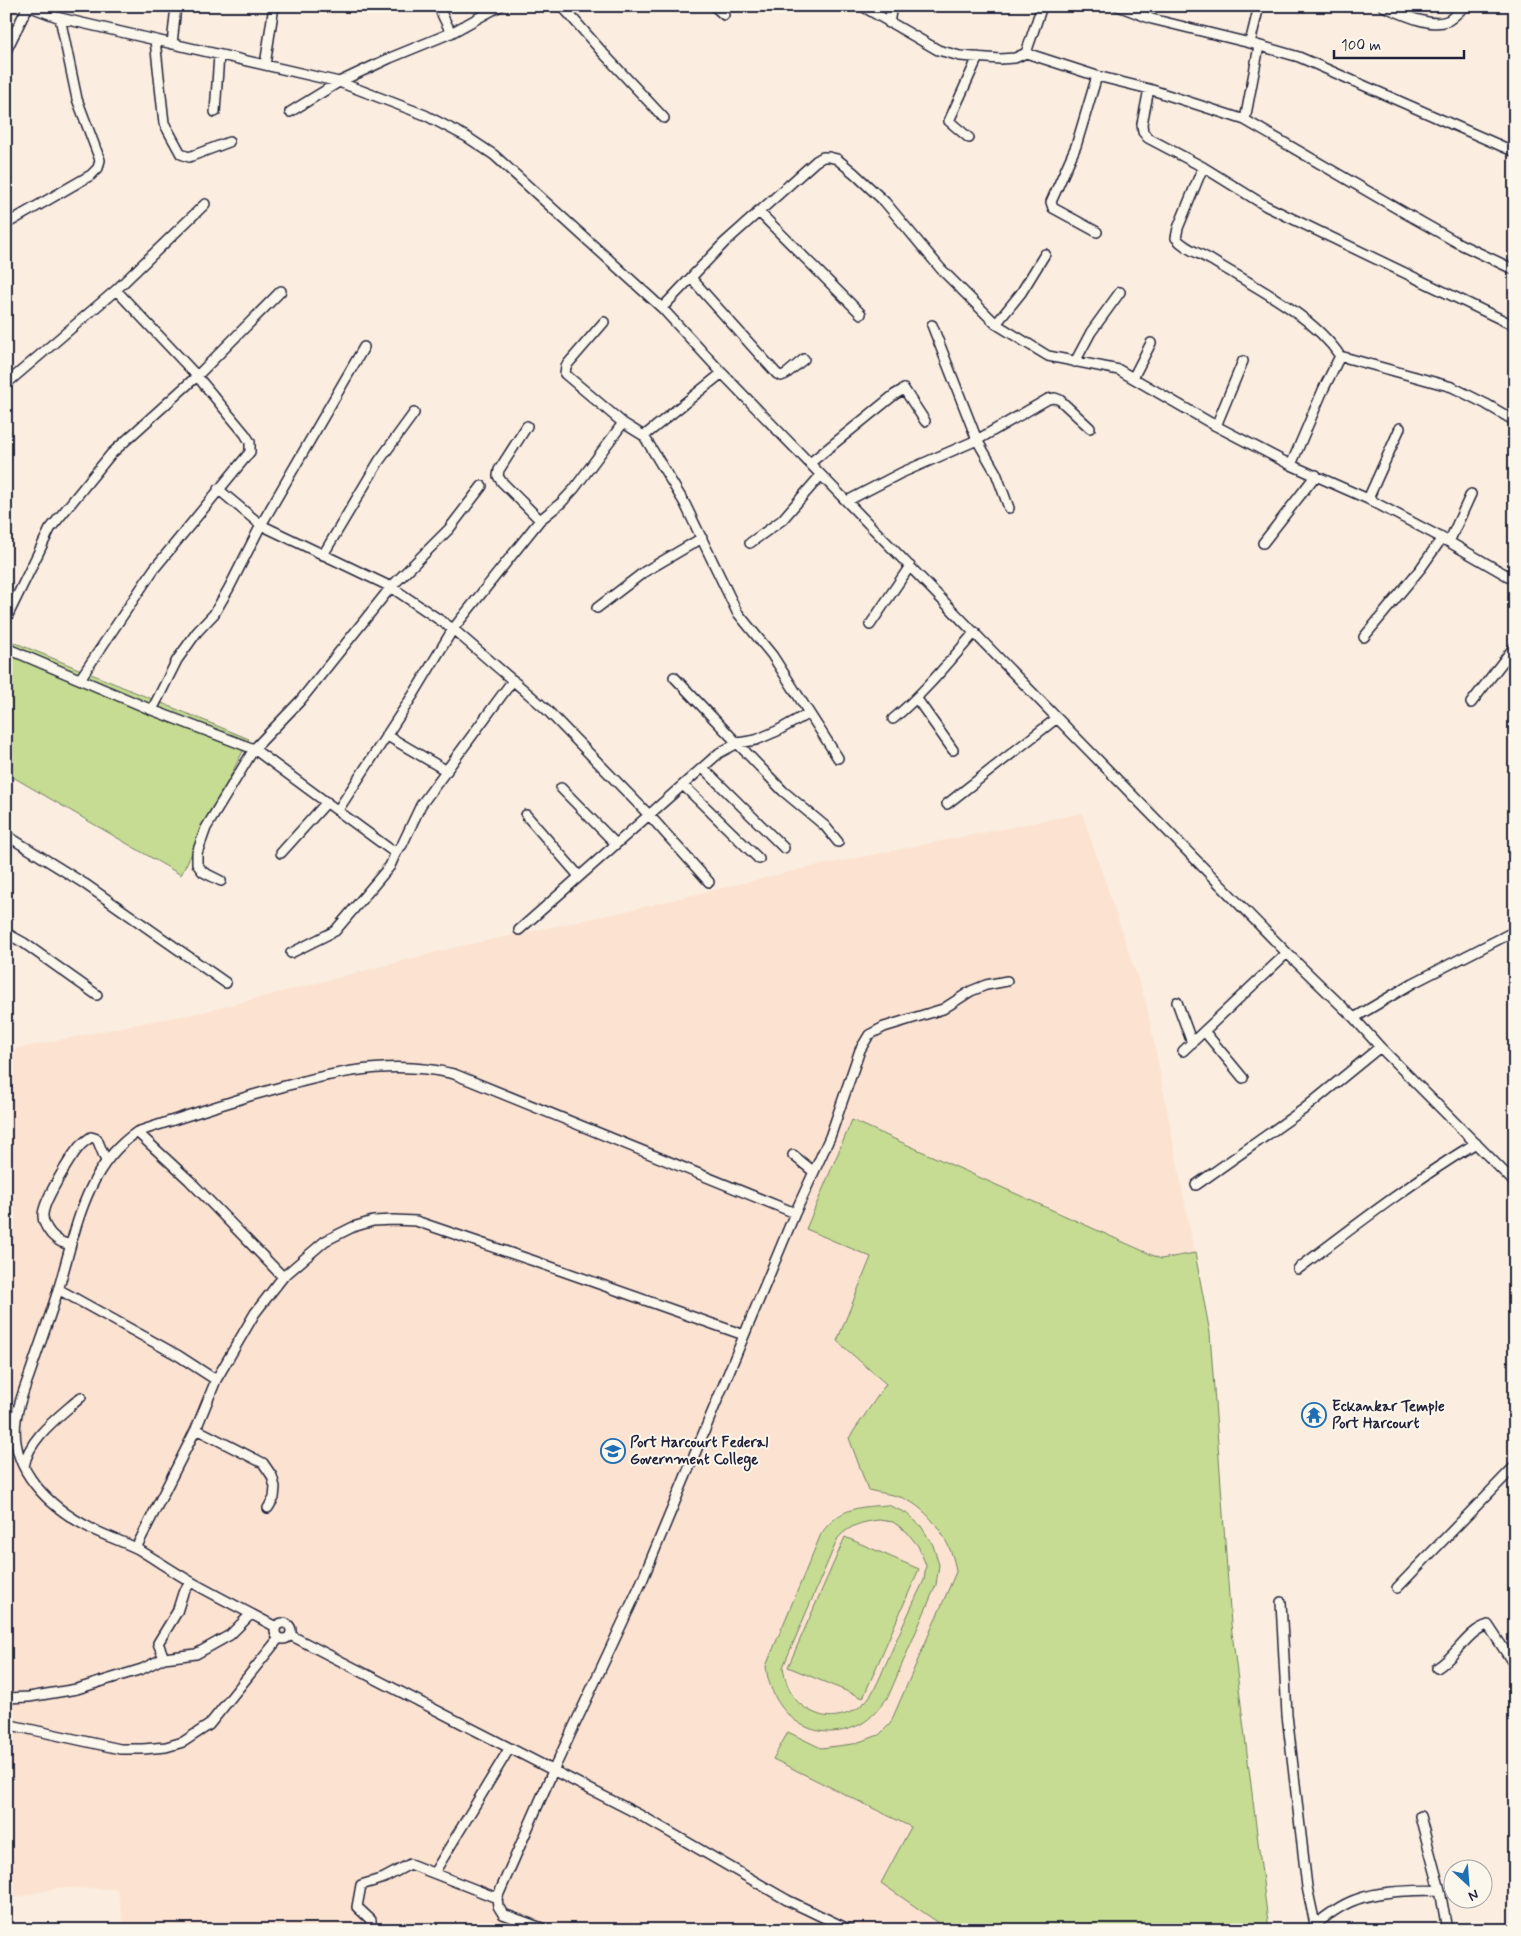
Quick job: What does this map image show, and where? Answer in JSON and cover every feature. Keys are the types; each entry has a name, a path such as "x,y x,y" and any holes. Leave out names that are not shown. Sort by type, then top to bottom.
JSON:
{"street":[{"path":"6,51 28,6 60,18 339,82 425,115 468,137 494,155 662,308 722,373 976,632 1057,718 1515,1183"},
{"path":"172,44 176,6"},
{"path":"265,65 274,6"},
{"path":"438,6 451,33"},
{"path":"290,112 339,82 390,58 451,33 500,6"},
{"path":"562,6 602,53 664,118"},
{"path":"714,6 724,16"},
{"path":"862,6 938,50 960,56 978,58 1016,58 1026,54 1097,76 1149,89 1245,120 1405,214 1460,244 1515,270"},
{"path":"889,23 892,6"},
{"path":"1026,54 1042,6"},
{"path":"1118,6 1152,19 1255,44 1299,57 1515,152"},
{"path":"1245,120 1259,6"},
{"path":"1383,6 1419,20 1435,23 1448,21 1466,6"},
{"path":"6,224 91,175 98,168 100,160 75,91 60,18"},
{"path":"155,40 164,123 181,154 189,157 229,142"},
{"path":"215,112 219,55"},
{"path":"969,138 950,121 978,58"},
{"path":"1096,232 1053,208 1051,202 1076,146 1097,76"},
{"path":"1149,89 1142,124 1143,132 1148,138 1203,167 1266,206 1515,326"},
{"path":"662,308 724,243 816,161 823,157 837,159 885,202 941,269 996,324 1048,356 1119,370 1216,426 1291,465 1368,499 1446,540 1515,580"},
{"path":"1203,167 1178,228 1176,238 1181,245 1206,257 1301,317 1331,343 1340,356 1452,387 1515,421"},
{"path":"6,384 116,290 205,204"},
{"path":"758,211 861,314"},
{"path":"996,324 1021,292 1045,254"},
{"path":"691,278 777,374 781,376 786,374 804,359"},
{"path":"80,679 154,569 250,452 250,442 197,376 116,290"},
{"path":"6,619 50,529 111,454 197,376 281,292"},
{"path":"1075,362 1091,332 1120,292"},
{"path":"604,322 564,370 565,374 623,423 644,436 669,475 702,538 737,612 772,655 838,758"},
{"path":"932,326 977,440 996,474 1009,508"},
{"path":"1133,378 1151,343"},
{"path":"152,710 177,660 196,632 214,614 261,524 364,347"},
{"path":"1291,465 1322,390 1340,356"},
{"path":"1216,426 1243,361"},
{"path":"644,436 722,373"},
{"path":"810,464 894,395 904,389 926,421"},
{"path":"847,501 901,473 977,440 1048,399 1055,398 1060,400 1090,428"},
{"path":"323,555 379,461 414,413"},
{"path":"338,810 453,628 540,520 561,503 574,489 623,423"},
{"path":"527,426 499,470 498,476 540,520"},
{"path":"1368,499 1400,428"},
{"path":"750,543 782,520 821,475"},
{"path":"1263,543 1316,475"},
{"path":"221,881 203,872 197,864 197,853 206,828 233,780 254,749 300,701 391,587 449,529 482,486"},
{"path":"218,489 261,524 391,587 453,628 546,709 650,816 709,882"},
{"path":"1364,637 1446,540 1470,494"},
{"path":"597,608 644,572 702,538"},
{"path":"870,625 910,566"},
{"path":"893,719 917,699 976,632"},
{"path":"1471,703 1515,646"},
{"path":"6,648 152,710 254,749 392,850 397,850"},
{"path":"674,677 783,791 825,826 838,842"},
{"path":"291,953 335,931 390,866 421,805 513,680"},
{"path":"917,699 953,750"},
{"path":"519,930 684,786 719,753 738,743 756,740 770,734 809,713"},
{"path":"947,804 1057,718"},
{"path":"386,734 446,770"},
{"path":"703,768 784,848"},
{"path":"684,786 759,860"},
{"path":"561,788 616,844"},
{"path":"281,853 327,802"},
{"path":"526,816 579,876"},
{"path":"6,835 85,884 226,983"},
{"path":"6,933 24,943 97,995"},
{"path":"1354,1018 1413,983 1514,933"},
{"path":"1183,1052 1287,953"},
{"path":"547,1930 503,1914 498,1906 497,1898 553,1771 642,1581 795,1213 830,1137 860,1050 869,1035 884,1027 943,1008 971,991 986,985 1007,981"},
{"path":"1177,1002 1192,1043"},
{"path":"1204,1031 1243,1078"},
{"path":"1196,1184 1304,1109 1380,1047"},
{"path":"276,1627 191,1582 136,1548 88,1527 57,1507 34,1485 17,1451 16,1419 89,1188 106,1161 124,1142 137,1132 283,1086 346,1071 404,1066 438,1070 471,1081 795,1213"},
{"path":"137,1132 196,1186 283,1277"},
{"path":"71,1244 56,1240 47,1229 43,1216 45,1205 69,1161 81,1145 91,1137 98,1139 106,1161"},
{"path":"1298,1269 1366,1217 1442,1164 1476,1143"},
{"path":"793,1156 814,1172"},
{"path":"136,1548 196,1429 216,1380 255,1313 283,1277 325,1241 353,1227 380,1221 416,1221 534,1260 744,1335"},
{"path":"58,1289 179,1356 216,1380"},
{"path":"24,1468 25,1457 34,1442 81,1397"},
{"path":"196,1429 263,1463 272,1476 275,1487 274,1498 268,1508"},
{"path":"1397,1588 1515,1466"},
{"path":"164,1658 158,1643 176,1612 183,1593 191,1582"},
{"path":"1281,1602 1287,1715 1312,1927 1354,1900 1379,1894 1440,1890"},
{"path":"6,1698 29,1697 77,1689 142,1669 164,1658 196,1654 230,1635 251,1614"},
{"path":"276,1627 286,1624 290,1629 290,1635"},
{"path":"1437,1668 1445,1663 1480,1628 1488,1625 1515,1666"},
{"path":"276,1627 276,1633 279,1638"},
{"path":"290,1635 640,1815 787,1900 850,1930"},
{"path":"279,1638 285,1638 290,1635"},
{"path":"6,1724 120,1749 151,1749 183,1742 209,1725 279,1638"},
{"path":"434,1873 509,1749"},
{"path":"1420,1816 1440,1890 1447,1930"},
{"path":"371,1929 371,1920 357,1908 362,1886 384,1878 410,1864 497,1898"}],"shaded area":[{"name":"Port Harcourt Federal Government College","path":"1082,813 1147,1005 1210,1333 1231,1624 1269,1930 125,1930 117,1889 57,1888 6,1900 6,1051 203,1012 456,947 617,913 805,868"}],"green space":[{"path":"6,639 249,739 181,875 6,773"},
{"path":"852,1120 1161,1259 1195,1253 1210,1333 1231,1624 1269,1930 949,1930 881,1883 911,1827 773,1759 788,1732 821,1748 853,1744 879,1735 890,1724 956,1572 954,1561 945,1539 922,1510 913,1503 895,1495 868,1490 849,1438 886,1384 837,1341 871,1257 806,1229"},
{"path":"888,1505 906,1513 921,1526 933,1545 939,1565 936,1585 888,1697 879,1708 865,1722 844,1730 827,1732 812,1729 798,1722 786,1712 776,1699 766,1666 821,1534 835,1518 843,1513 859,1508","holes":["879,1520 893,1522 907,1532 918,1546 926,1565 924,1580 878,1682 868,1699 858,1708 847,1714 828,1717 817,1714 803,1706 793,1696 789,1690 783,1667 838,1538 847,1530 862,1523"]},
{"path":"845,1537 919,1569 863,1698 788,1667"}],"place":[{"name":"Eckankar Temple Port Harcourt","path":"1314,1415"},
{"name":"Port Harcourt Federal Government College","path":"613,1451"}]}
